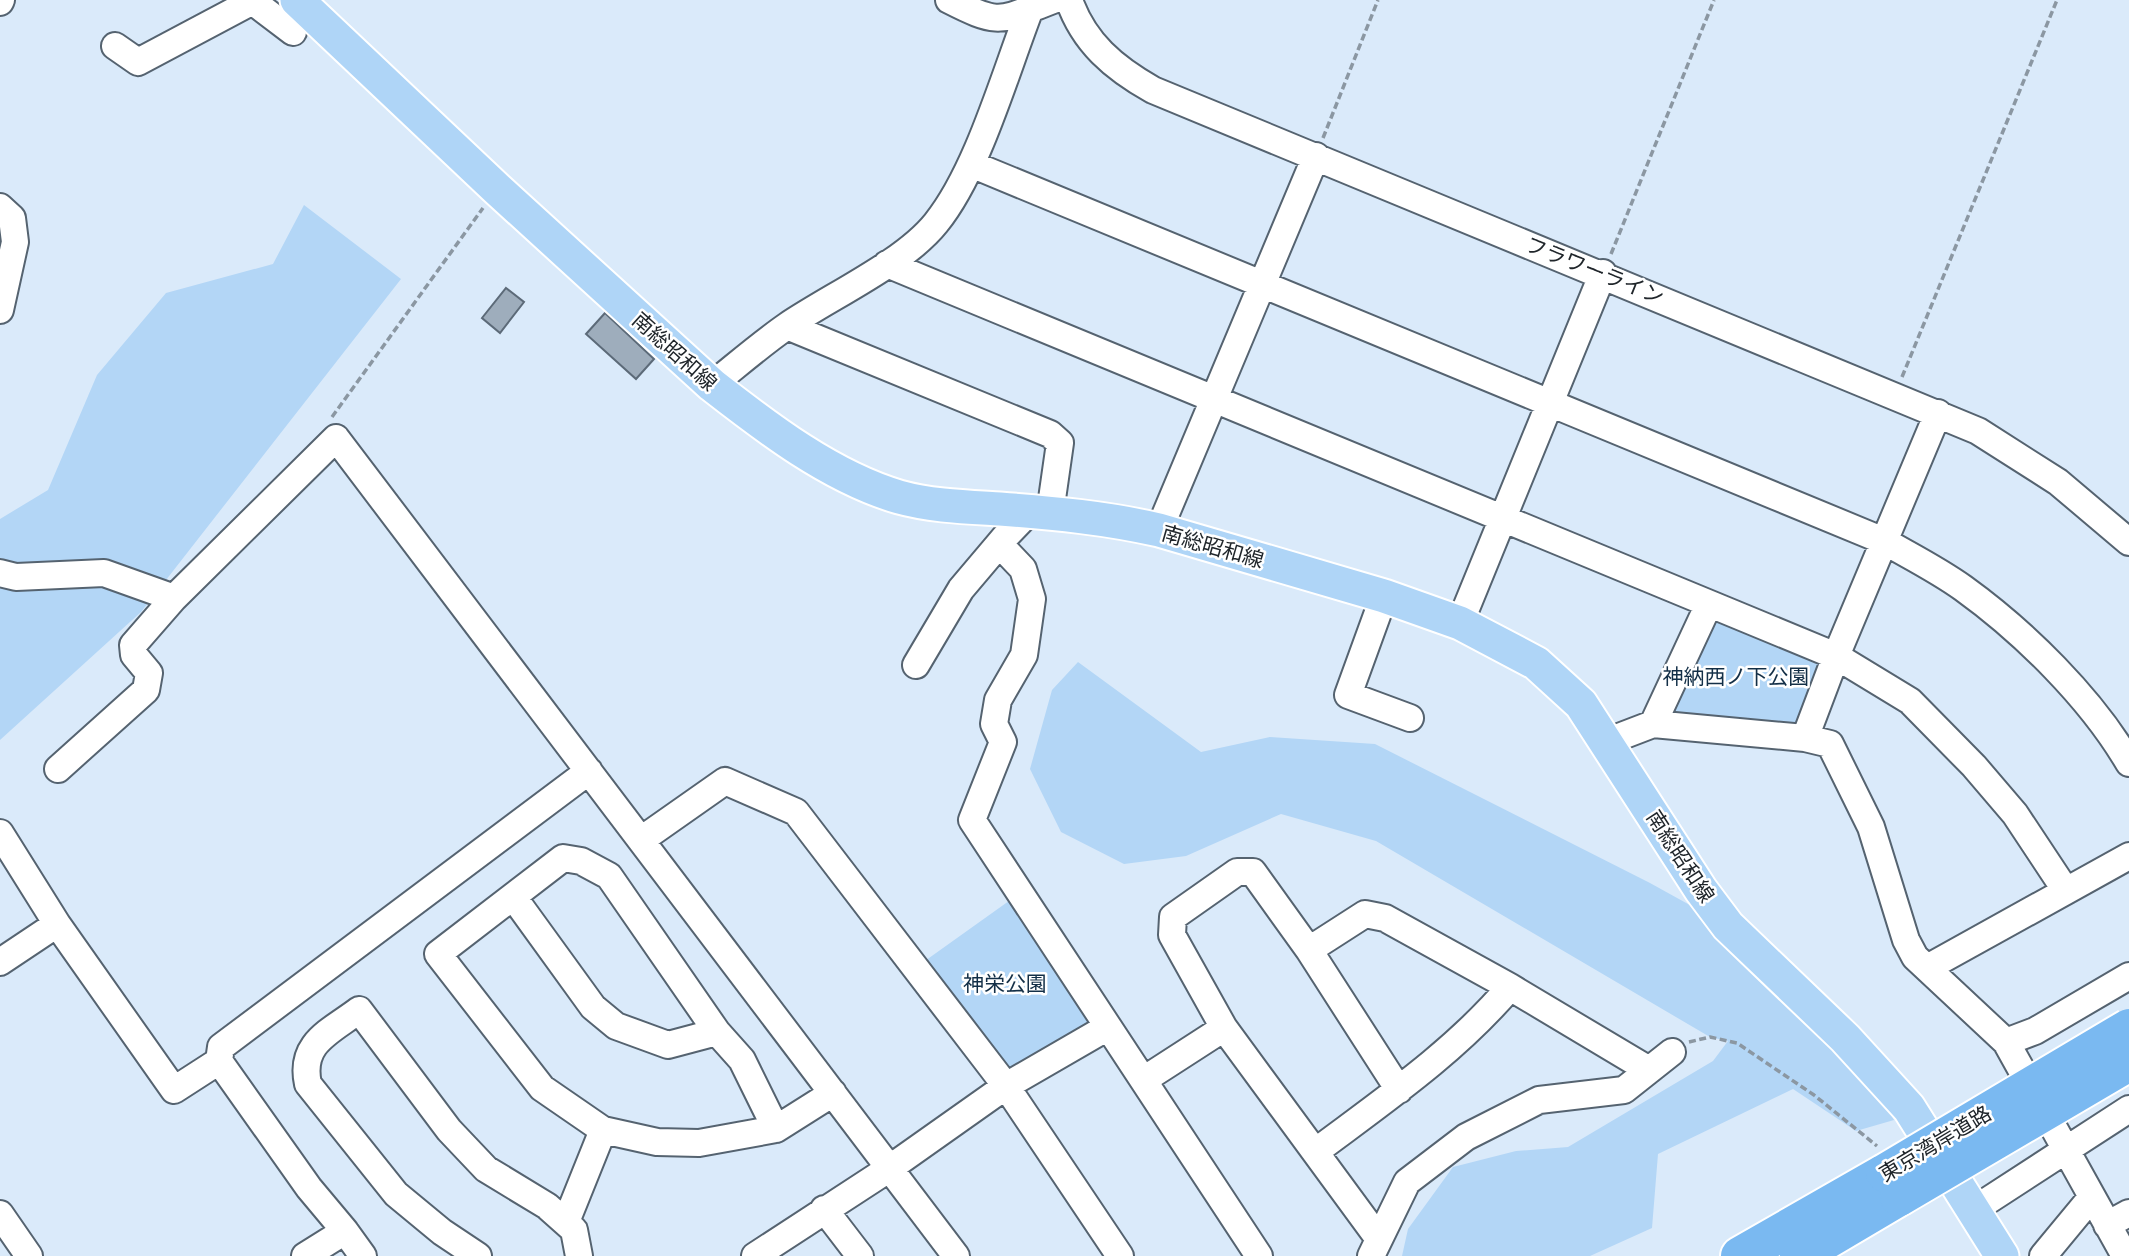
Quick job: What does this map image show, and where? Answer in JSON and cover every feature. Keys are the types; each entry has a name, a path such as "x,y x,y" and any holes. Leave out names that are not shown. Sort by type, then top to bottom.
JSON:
{"highway":[{"name":"東京湾岸道路","path":"1740,1256 2129,1028"},
{"name":"東京湾岸道路","path":"1799,1256 1885,1171 2129,1062"}],"main road":[{"name":"南総昭和線","path":"295,16 497,189 712,385 744,410 863,485 902,498 947,505 1122,521 1159,530 1384,596 1460,623 1536,663 1581,704 1701,890 1728,926 1881,1075 1909,1108 1975,1209 2002,1256"}],"street":[{"path":"949,0 988,19 1003,19 1042,4"},
{"name":"フラワーライン","path":"1069,0 1093,43 1107,60 1153,90 1938,412 2016,452 2124,528"},
{"path":"115,46 138,62 251,1 295,16"},
{"path":"712,385 787,326 887,264 934,226 956,196 1042,4"},
{"path":"1159,530 1316,156"},
{"path":"971,164 1884,541 1963,588 2058,670 2111,732 2129,763"},
{"path":"0,207 12,218 15,242 0,310"},
{"path":"887,264 1708,606 1836,656 1910,701 1956,747 2015,814 2066,891"},
{"path":"1460,623 1603,273"},
{"path":"787,326 1050,434 1060,443 1040,512 1005,537 961,589 916,665"},
{"path":"1805,738 1836,656 1938,412"},
{"path":"58,769 146,690 149,673 134,655 134,645 174,598 336,438 956,1256"},
{"path":"1005,537 1003,548 1023,569 1032,599 1024,655 998,700 993,724 1003,742 972,820 1259,1256"},
{"path":"0,573 16,577 104,573 174,598"},
{"path":"1384,596 1348,695 1410,718"},
{"path":"1653,724 1708,606"},
{"path":"1606,742 1653,724 1805,738 1830,744 1871,827 1906,940 1915,957 2006,1042 2066,1147 2091,1198 2118,1219 2125,1256"},
{"path":"363,1256 309,1188 219,1060 221,1047 589,771"},
{"path":"641,840 725,781 796,812 1006,1086 1120,1256"},
{"path":"0,833 57,924 174,1090 219,1060"},
{"path":"1927,968 2129,856"},
{"path":"776,1129 742,1060 717,1032 609,876 581,861 563,858 438,954 542,1088 603,1130 657,1142 699,1143 776,1129 833,1093"},
{"path":"1375,1248 1315,1152 1224,1028 1172,935 1173,917 1237,872 1253,872 1309,950 1399,1090"},
{"path":"514,898 593,1007 616,1026 668,1045 717,1032"},
{"path":"1309,950 1366,914 1385,918 1510,987 1649,1069"},
{"path":"0,962 57,924"},
{"path":"2006,1042 2035,1031 2129,976"},
{"path":"1315,1152 1399,1090 1479,1024 1510,987"},
{"path":"478,1256 442,1232 396,1194 308,1084 304,1067 311,1047 359,1010 449,1130 486,1169 547,1206 574,1230 579,1256"},
{"path":"755,1256 890,1168 1006,1086 1108,1027"},
{"path":"1145,1079 1224,1028"},
{"path":"1375,1248 1407,1182 1466,1137 1539,1100 1624,1090 1672,1052"},
{"path":"1975,1209 2066,1147 2129,1109"},
{"path":"566,1222 603,1130"},
{"path":"2043,1256 2091,1198"},
{"path":"824,1209 860,1256"},
{"path":"0,1214 29,1256"},
{"path":"305,1256 345,1231"}],"path":[{"path":"1316,156 1378,0"},
{"path":"1603,273 1714,0"},
{"path":"1895,395 2057,0"},
{"path":"325,428 497,189"},
{"path":"1672,1052 1690,1041 1710,1037 1737,1043 1814,1095 1885,1171"}],"green space":[{"path":"304,205 401,279 141,612 0,740 0,519 48,490 97,375 166,293 273,264"},
{"name":"神納西ノ下公園","path":"1712,616 1825,661 1800,729 1665,717"},
{"path":"1078,662 1201,752 1270,737 1375,744 1697,909 1856,1050 1894,1120 1856,1131 1793,1089 1658,1154 1652,1228 1590,1256 1402,1256 1408,1229 1453,1167 1516,1151 1568,1147 1713,1061 1728,1041 1710,1037 1376,841 1281,814 1186,856 1124,864 1061,832 1030,769 1052,690"},
{"name":"神栄公園","path":"1020,893 1108,1027 1006,1086 915,968"}],"building":[{"path":"506,288 524,302 500,333 482,318"},
{"path":"605,313 654,359 636,379 586,334"}]}
